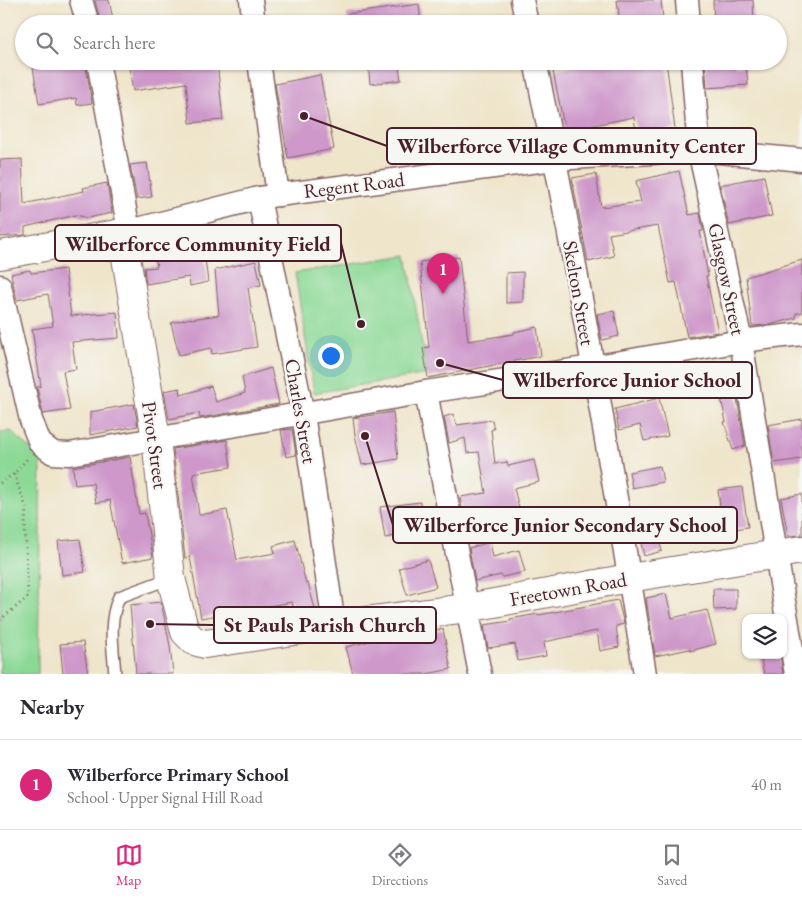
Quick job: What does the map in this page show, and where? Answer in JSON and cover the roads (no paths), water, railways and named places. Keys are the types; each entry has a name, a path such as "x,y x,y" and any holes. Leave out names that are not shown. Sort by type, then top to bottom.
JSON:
{"street":[{"path":"81,0 85,15"},
{"path":"251,0 253,15"},
{"path":"522,0 525,15"},
{"path":"687,0 688,15"},
{"path":"99,70 126,232"},
{"name":"Charles Street","path":"260,70 268,197 334,624"},
{"name":"Skelton Street","path":"537,70 592,367 644,674"},
{"name":"Glasgow Street","path":"693,70 699,150 790,552 796,674"},
{"name":"Regent Road","path":"0,255 126,232 268,197 555,160 699,150 802,160"},
{"name":"Pivot Street","path":"126,232 156,439 171,578 185,632 194,641 205,644"},
{"path":"0,286 31,420 40,443 53,453 69,454 426,392 592,367 741,341 802,334"},
{"path":"426,392 480,674"},
{"name":"Freetown Road","path":"205,644 334,624 467,608 629,578 790,552"}],"lane":[{"path":"116,674 111,630 114,607 119,597 171,578"}],"place":[{"name":"Wilberforce Village Community Center","path":"304,116"},
{"name":"Wilberforce Primary School","path":"443,294"},
{"name":"Wilberforce Community Field","path":"361,324"},
{"name":"Wilberforce Junior School","path":"440,363"},
{"name":"Wilberforce Junior Secondary School","path":"365,436"},
{"name":"St Pauls Parish Church","path":"150,624"}]}
